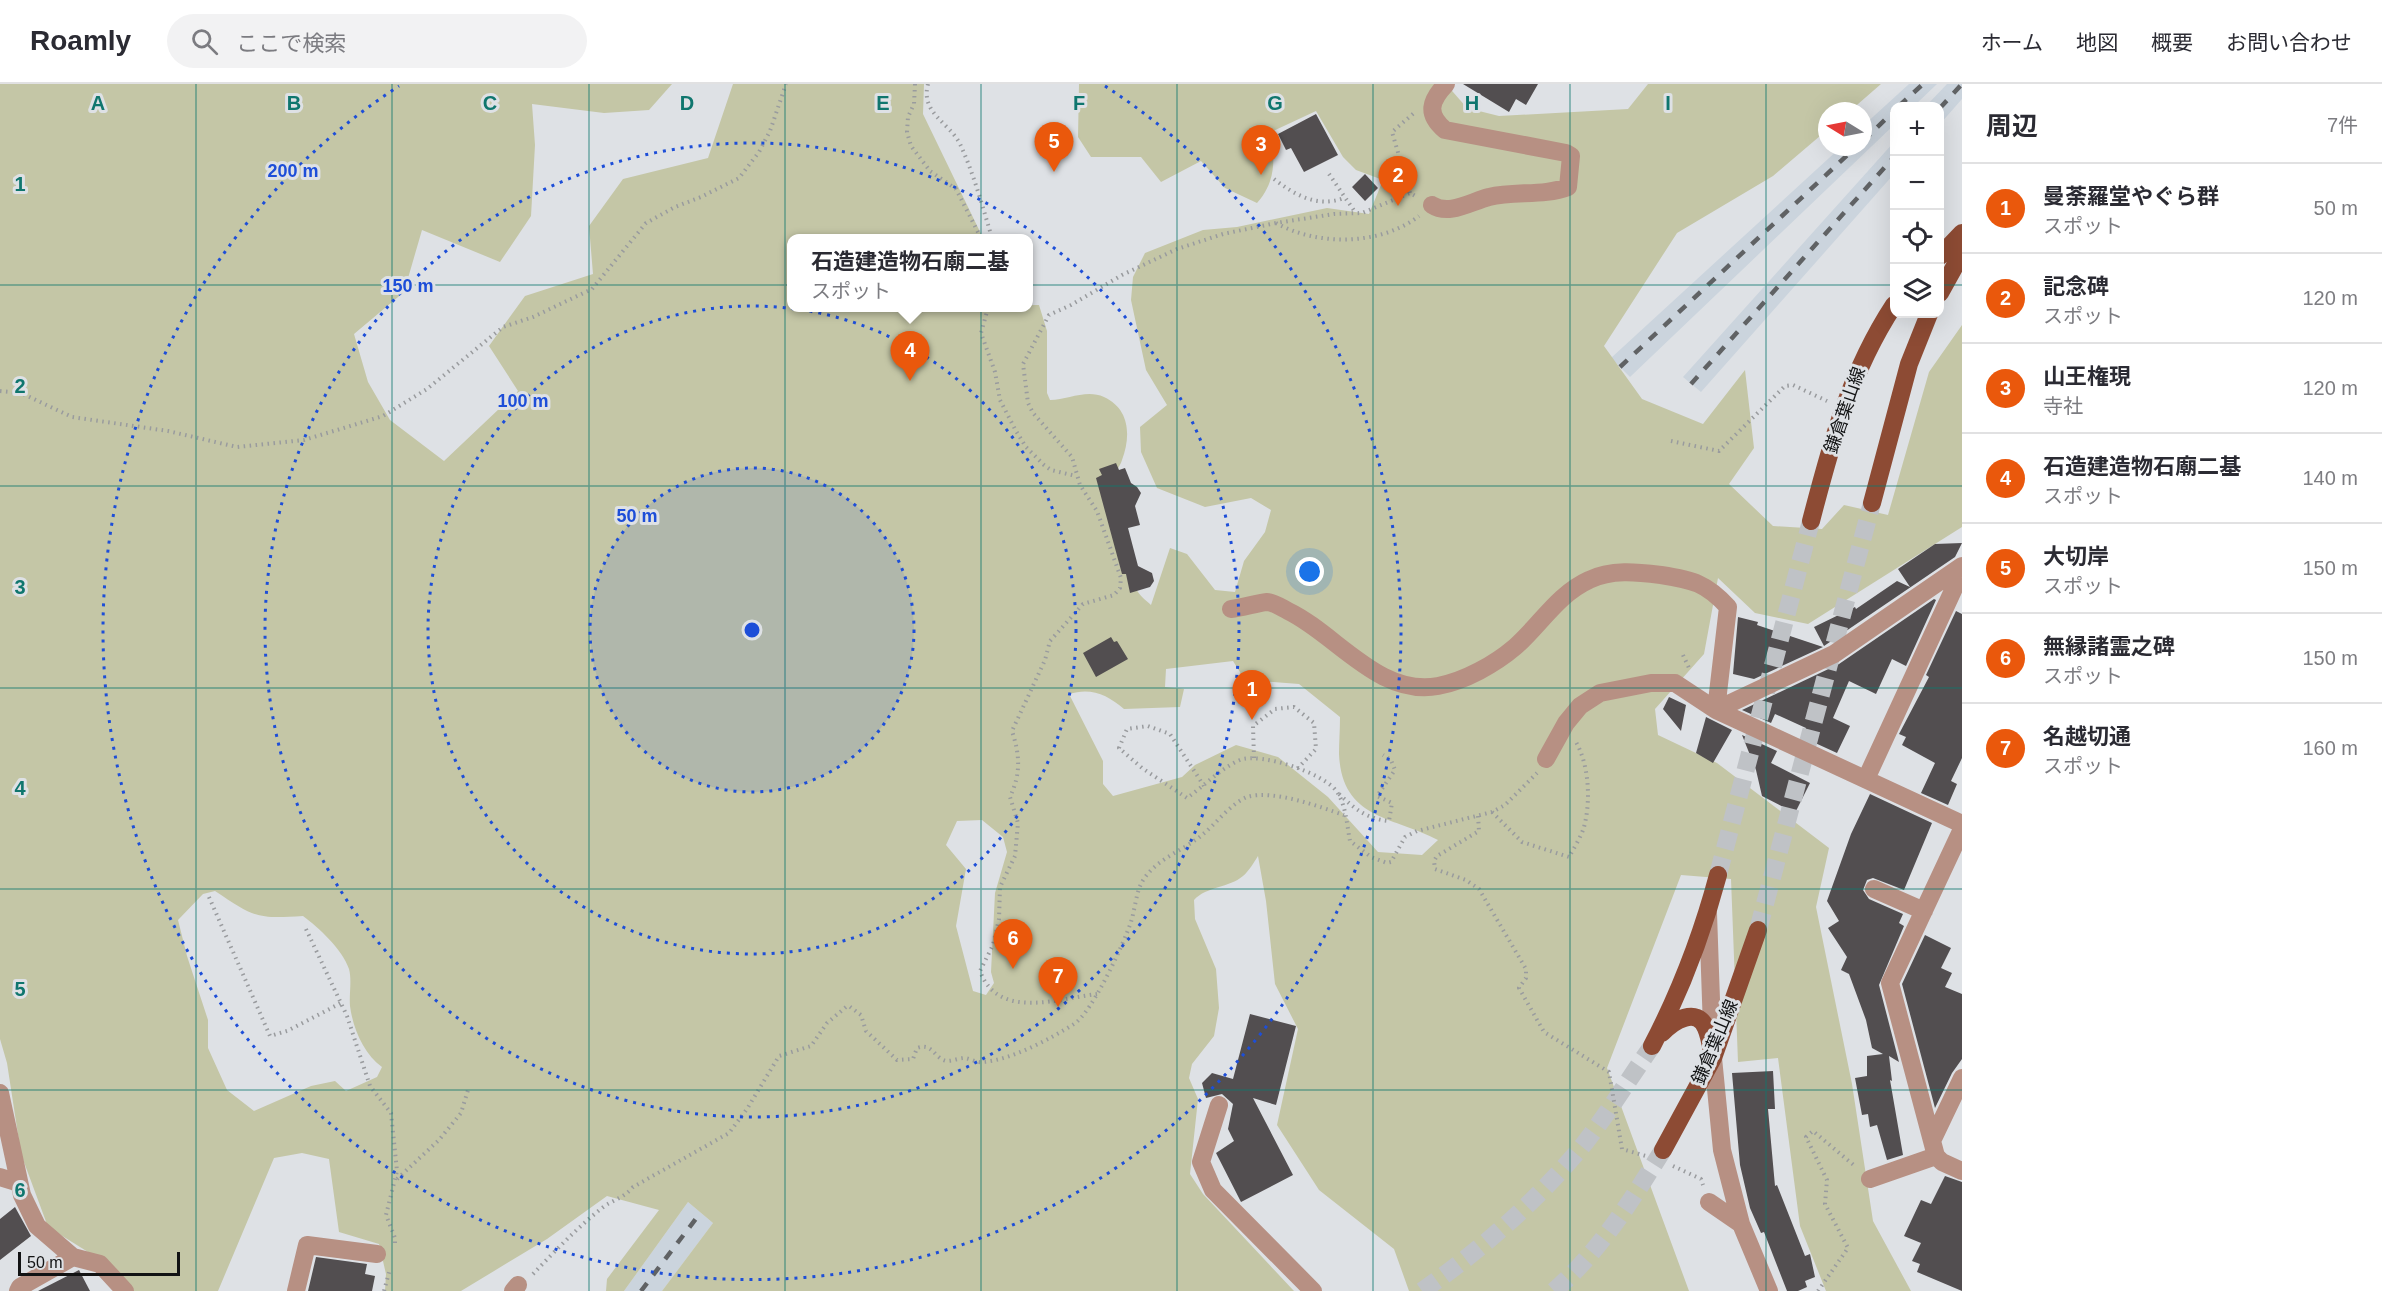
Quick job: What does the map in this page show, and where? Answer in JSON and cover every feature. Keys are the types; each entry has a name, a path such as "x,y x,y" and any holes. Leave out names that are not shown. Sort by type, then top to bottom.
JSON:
{"main road":[{"path":"1944,252 1962,233"},
{"path":"1944,286 1962,253"},
{"name":"鎌倉葉山線","path":"1811,521 1846,396 1876,332 1890,311"},
{"path":"1872,503 1909,364 1927,318"},
{"path":"1713,1058 1706,1027 1698,1019 1686,1016 1672,1022 1653,1043 1675,1003 1708,913 1718,875"},
{"name":"鎌倉葉山線","path":"1663,1150 1713,1058 1758,930"}],"street":[{"path":"1432,205 1442,211 1452,210 1492,196 1563,189 1568,187 1571,163 1571,156 1545,147 1445,130 1435,121 1433,101 1446,84"},
{"path":"1716,710 1834,654 1962,566"},
{"path":"1231,609 1269,602 1300,617 1361,661 1400,685 1438,686 1496,661 1515,646 1560,600 1590,579 1623,571 1682,578 1710,588 1728,607 1716,710"},
{"path":"1866,779 1962,571"},
{"path":"1546,759 1566,723 1580,706 1600,693 1651,683 1675,683 1716,710 1962,824"},
{"path":"1962,830 1890,983 1934,1148 1942,1162 1962,1171"},
{"path":"1874,889 1924,911"},
{"path":"1708,913 1713,1058 1722,1150 1741,1224 1769,1291"},
{"path":"1870,1179 1934,1148 1962,1078"},
{"path":"0,1093 12,1178"},
{"path":"1219,1105 1201,1162 1205,1176 1213,1190 1313,1291"},
{"path":"0,1161 12,1178 37,1226 74,1257 100,1264 125,1291"},
{"path":"1710,1202 1741,1224"},
{"path":"296,1291 306,1245 387,1258"},
{"path":"18,1291 20,1287 74,1257"}],"path":[{"path":"0,391 21,393 72,417 168,431 237,447 285,443 383,416 401,407 503,327 533,317 562,301 592,289 646,223 739,178 759,152 770,130 786,84"},
{"path":"915,84 914,104 908,117 907,132 911,146 930,171 956,189 979,234"},
{"path":"928,84 926,94 934,115 961,145 991,234"},
{"path":"1276,223 1301,236 1351,240 1412,221 1432,205 1410,193 1392,132 1433,101"},
{"path":"1329,174 1355,212"},
{"path":"1274,179 1304,199 1335,202 1344,198"},
{"path":"1097,994 1016,1004 988,989 980,971 993,945 999,919 1000,887 1015,856 1017,823 1010,797 1017,782 1020,755 1012,731 1045,660 1050,640 1083,604 1114,596 1120,588 1121,578 1097,511 1076,476 1072,457 1033,413 1025,393 1023,364 1049,315 1071,305 1122,274 1177,249 1223,234 1276,223 1355,212 1362,213 1410,193"},
{"path":"987,312 981,333 995,372 1000,400 1016,431 1026,447 1044,465 1051,470 1076,476"},
{"path":"1671,441 1719,451 1785,386 1793,385 1826,402 1836,394 1846,396"},
{"path":"1254,758 1253,726 1275,709 1294,708 1314,723 1316,749 1297,769"},
{"path":"1492,812 1522,842 1569,857 1584,827 1588,789 1582,752 1566,723"},
{"path":"1204,786 1170,734 1148,726 1127,729 1119,748 1142,768 1187,798 1204,786 1229,765 1246,758 1254,758 1297,769 1328,782 1355,809 1372,819 1389,821 1392,803 1377,796 1395,770 1391,760 1383,755"},
{"path":"1338,794 1350,841 1355,847 1391,862 1405,837 1417,831 1492,812 1505,805 1536,776 1546,759"},
{"path":"516,1288 529,1279 569,1236 600,1209 625,1195 633,1187 729,1133 747,1110 780,1056 811,1046 827,1023 846,1007 849,1006 861,1015 866,1031 897,1060 913,1059 917,1048 923,1046 930,1048 941,1059 950,1061 964,1058 981,1063 1011,1056 1077,1023 1097,994 1128,931 1141,883 1169,856 1201,837 1246,798 1261,795 1291,800 1344,815"},
{"path":"1478,816 1479,831 1437,856 1434,861 1435,869 1473,884 1487,901 1526,969 1526,978 1519,988 1544,1032 1609,1072 1622,1149"},
{"path":"209,897 270,1036 287,1031 341,1003"},
{"path":"306,929 341,1003 370,1086 391,1113 397,1154 396,1179 386,1215 395,1238 387,1258 384,1291"},
{"path":"396,1179 406,1174 419,1156 440,1140 461,1113 468,1090"},
{"path":"1818,1291 1848,1248 1825,1204 1827,1180 1806,1137 1813,1131 1870,1179"}],"shaded area":[{"path":"1909,84 1937,84 1918,102 1890,102 1890,129 1872,146 1872,118"},
{"path":"1947,84 1962,84 1962,99 1944,119 1944,102 1930,102"},
{"path":"1890,146 1890,179 1701,392 1683,377"},
{"path":"1831,156 1862,156 1630,377 1611,358"},
{"path":"688,1202 713,1223 662,1291 624,1291"}],"green space":[{"path":"0,84 672,84 649,110 604,113 532,104 535,145 531,216 500,262 422,230 404,292 354,334 368,382 390,420 444,461 518,391 489,346 525,296 593,274 589,226 623,179 708,158 733,84 924,84 923,114 981,234 787,234 787,312 1033,312 1033,305 1039,305 1047,331 1047,393 1050,400 1084,394 1104,397 1119,409 1126,424 1127,442 1121,463 1112,481 1112,489 1125,556 1134,585 1139,594 1151,605 1170,548 1187,554 1215,590 1235,592 1244,561 1265,532 1271,510 1251,498 1205,507 1157,488 1141,452 1140,427 1167,405 1146,370 1131,300 1133,277 1145,253 1203,230 1237,227 1327,208 1369,214 1383,180 1356,170 1343,157 1316,111 1271,132 1273,170 1268,187 1257,203 1225,188 1201,161 1161,182 1141,157 1091,157 1078,137 1079,84 1446,84 1467,108 1499,116 1628,109 1648,84 1881,84 1860,102 1818,102 1818,138 1773,176 1677,233 1604,346 1642,399 1703,424 1745,370 1754,448 1729,484 1773,526 1822,529 1844,505 1888,515 1929,372 1962,325 1962,527 1808,624 1755,613 1718,578 1704,654 1655,709 1658,735 1717,763 1829,848 1816,907 1852,1084 1873,1221 1911,1291 1826,1291 1800,1226 1778,1058 1738,1062 1731,879 1681,875 1607,1068 1689,1291 1409,1291 1394,1249 1319,1190 1277,1125 1298,1029 1275,984 1266,901 1258,856 1243,876 1205,892 1194,900 1195,919 1216,969 1219,1008 1214,1036 1192,1064 1189,1078 1198,1099 1190,1174 1203,1194 1294,1291 662,1291 713,1223 688,1202 624,1291 606,1291 607,1279 659,1210 607,1196 547,1239 461,1291 385,1291 386,1274 379,1244 339,1232 329,1159 302,1153 274,1158 218,1291 132,1291 104,1262 48,1227 21,1154 7,1063 0,1039","holes":["1233,661 1245,680 1299,684 1340,717 1339,754 1342,776 1349,792 1373,813 1438,840 1422,855 1378,852 1328,797 1278,757 1236,745 1195,765 1182,777 1113,796 1103,784 1103,761 1069,694 1092,692 1112,700 1124,709 1180,707 1184,689 1165,687 1166,669","982,820 1003,837 1007,852 995,893 991,972 994,983 986,995 973,991 956,926 966,869 946,845 957,821","215,891 239,906 265,916 303,916 329,939 349,969 350,1006 354,1023 365,1048 382,1067 377,1077 346,1091 335,1081 311,1086 254,1111 227,1090 208,1048 208,1020 178,920 203,894"]}],"building":[{"path":"1463,84 1538,84 1526,105 1516,99 1509,112"},
{"path":"1316,114 1338,155 1304,172 1291,148 1286,150 1278,134"},
{"path":"1365,174 1378,188 1365,201 1352,187"},
{"path":"1116,463 1119,470 1125,468 1131,483 1141,493 1135,506 1140,525 1128,528 1138,566 1152,573 1154,581 1150,587 1130,593 1126,574 1122,574 1096,478 1102,475 1099,469"},
{"path":"1962,543 1955,557 1824,646 1814,627 1855,607 1856,609 1897,581 1910,587 1898,569 1935,544"},
{"path":"1934,599 1936,600 1906,666 1892,659 1876,694 1849,681 1833,718 1850,726 1837,753 1802,737 1806,728 1775,714 1771,723 1742,710 1839,664"},
{"path":"1956,611 1962,614 1962,758 1951,781 1957,784 1948,805 1921,793 1935,763 1902,745 1906,737 1899,734 1929,677 1926,675"},
{"path":"1738,617 1758,622 1757,625 1823,647 1754,679 1733,674"},
{"path":"1111,637 1114,642 1117,641 1128,659 1096,677 1083,653"},
{"path":"1669,697 1686,705 1681,731 1663,709"},
{"path":"1706,717 1732,730 1713,763 1696,753"},
{"path":"1742,735 1777,751 1771,763 1810,783 1795,813 1762,796 1756,770"},
{"path":"1870,794 1932,823 1904,890 1873,878 1867,880 1863,890 1869,899 1903,914 1899,923 1904,926 1879,985 1899,1062 1889,1056 1892,1081 1890,1080 1903,1155 1887,1160 1877,1125 1870,1127 1868,1114 1862,1115 1855,1078 1867,1076 1867,1056 1883,1054 1872,1048 1866,1020 1849,974 1841,970 1847,957 1828,928 1839,921 1827,901 1851,834"},
{"path":"1925,935 1951,948 1941,968 1952,973 1945,987 1962,994 1962,1059 1952,1073 1935,1108 1902,984"},
{"path":"1250,1014 1296,1026 1276,1105 1253,1098 1293,1175 1241,1202 1216,1153 1234,1141 1228,1129 1233,1104 1222,1094 1206,1098 1202,1083 1212,1073 1233,1079"},
{"path":"1773,1071 1775,1109 1768,1109 1775,1186 1777,1185 1805,1256 1810,1254 1815,1277 1805,1281 1807,1287 1798,1291 1787,1291 1764,1232 1761,1233 1750,1208 1740,1165 1732,1073"},
{"path":"1945,1176 1962,1182 1962,1291 1917,1272 1920,1264 1912,1261 1921,1243 1904,1236 1921,1200 1931,1204"},
{"path":"15,1207 31,1236 0,1260 0,1219"},
{"path":"316,1257 367,1264 365,1274 375,1276 372,1291 308,1291"},
{"path":"79,1270 90,1291 38,1291"}],"tunnel":[{"path":"1758,930 1872,503"},
{"path":"1718,875 1811,521"},
{"path":"1422,1291 1508,1223 1566,1165 1593,1132 1652,1046"},
{"path":"1554,1291 1571,1276 1600,1242 1627,1206 1663,1150"}],"railway":[{"path":"1903,102 1923,84"},
{"path":"1944,104 1962,84"},
{"path":"1872,132 1890,115"},
{"path":"1620,367 1846,156"},
{"path":"1691,384 1890,161"},
{"path":"641,1291 701,1212"}],"place":[{"name":"大切岸","path":"1054,172"},
{"name":"山王権現","path":"1261,175"},
{"name":"記念碑","path":"1398,206"},
{"name":"石造建造物石廟二基","path":"910,381"},
{"name":"曼荼羅堂やぐら群","path":"1252,720"},
{"name":"無縁諸霊之碑","path":"1013,969"},
{"name":"名越切通","path":"1058,1007"}]}
